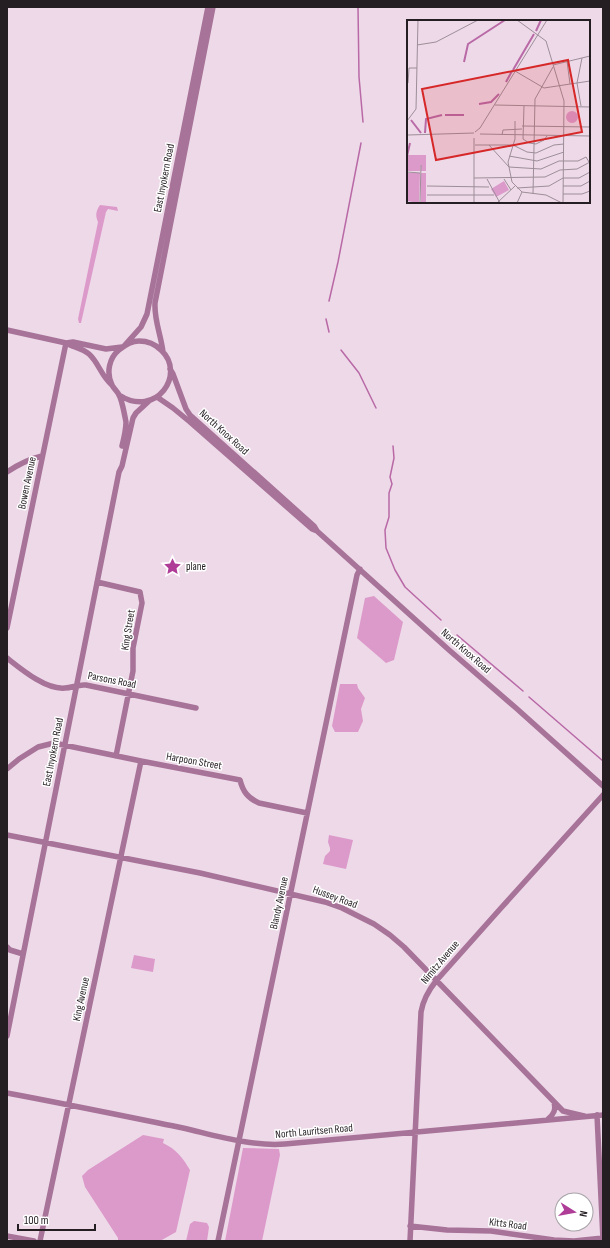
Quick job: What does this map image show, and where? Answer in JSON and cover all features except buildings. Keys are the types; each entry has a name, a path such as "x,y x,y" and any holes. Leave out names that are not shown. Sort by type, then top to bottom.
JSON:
{"street":[{"name":"East Inyokern Road","path":"123,347 141,328 147,314 208,7"},
{"name":"East Inyokern Road","path":"163,352 162,341 154,314 155,303 213,7"},
{"path":"7,330 66,343 79,348 95,360 106,380 112,385"},
{"path":"139,341 148,342 163,352 168,360 170,369 169,380 164,390 157,397 149,401 133,402 119,395 112,385 109,377 110,364 116,352 130,342 139,341"},
{"path":"66,343 73,342 106,349 123,347"},
{"name":"Bowen Avenue","path":"7,628 66,343"},
{"name":"North Knox Road","path":"170,369 190,416 314,526 317,531 448,650 516,708 603,786"},
{"name":"East Inyokern Road","path":"7,1036 119,472 126,422 119,395"},
{"name":"North Knox Road","path":"157,397 190,422 312,529 317,531"},
{"name":"East Inyokern Road","path":"119,472 122,466 133,418 136,413 149,401"},
{"path":"7,472 19,464 42,456"},
{"name":"Blandy Avenue","path":"218,1241 357,575 360,569"},
{"name":"King Street","path":"97,582 140,592 142,603 133,648 133,671 116,756"},
{"name":"Parsons Road","path":"7,658 32,677 59,688 86,685 196,708"},
{"name":"Harpoon Street","path":"7,769 19,759 38,747 54,743 240,780 245,792 253,800 259,803 307,813"},
{"name":"King Avenue","path":"40,1241 141,761"},
{"name":"Nimitz Avenue","path":"410,1241 421,1012 423,1002 428,991 436,981 603,794"},
{"name":"Hussey Road","path":"7,835 200,873 291,893 326,902 342,908 374,924 404,947 563,1111 584,1116"},
{"path":"7,947 10,950 23,954"},
{"path":"428,991 439,990 451,996"},
{"name":"North Lauritsen Road","path":"7,1093 70,1104 239,1140 261,1144 280,1145 600,1115"},
{"path":"548,1119 554,1113 556,1108 554,1102"},
{"path":"600,1115 603,1239"},
{"name":"Kitts Road","path":"410,1226 447,1230 491,1231 554,1240 574,1241 603,1239"},
{"path":"7,1236 34,1241"}],"shaded area":[{"path":"100,205 117,207 118,211 108,209 106,212 81,323 79,323 78,319 98,222 96,213"},
{"path":"374,596 403,622 394,660 386,663 357,638 365,598"},
{"path":"340,684 357,684 365,698 361,709 363,721 358,732 335,732 332,726"},
{"path":"329,835 353,840 346,869 323,864 325,856 330,851 328,842"},
{"path":"134,955 155,959 153,972 131,968"},
{"path":"143,1135 164,1139 163,1143 179,1154 190,1170 176,1232 160,1241 118,1241 118,1238 85,1187 82,1176 88,1170"},
{"path":"243,1148 279,1149 280,1155 262,1241 225,1241"},
{"path":"194,1221 207,1223 209,1227 207,1241 186,1241 190,1224"}],"waterway":[{"path":"358,7 359,77 363,122"},
{"path":"329,301 361,143"},
{"path":"326,319 329,332"},
{"path":"341,350 359,373 376,408"},
{"path":"393,446 394,458 390,477 392,484 389,493 389,517 385,530 386,548 395,570 405,587 441,620"},
{"path":"457,635 523,691"},
{"path":"529,697 603,761"}],"place":[{"name":"plane","path":"173,566"}]}
